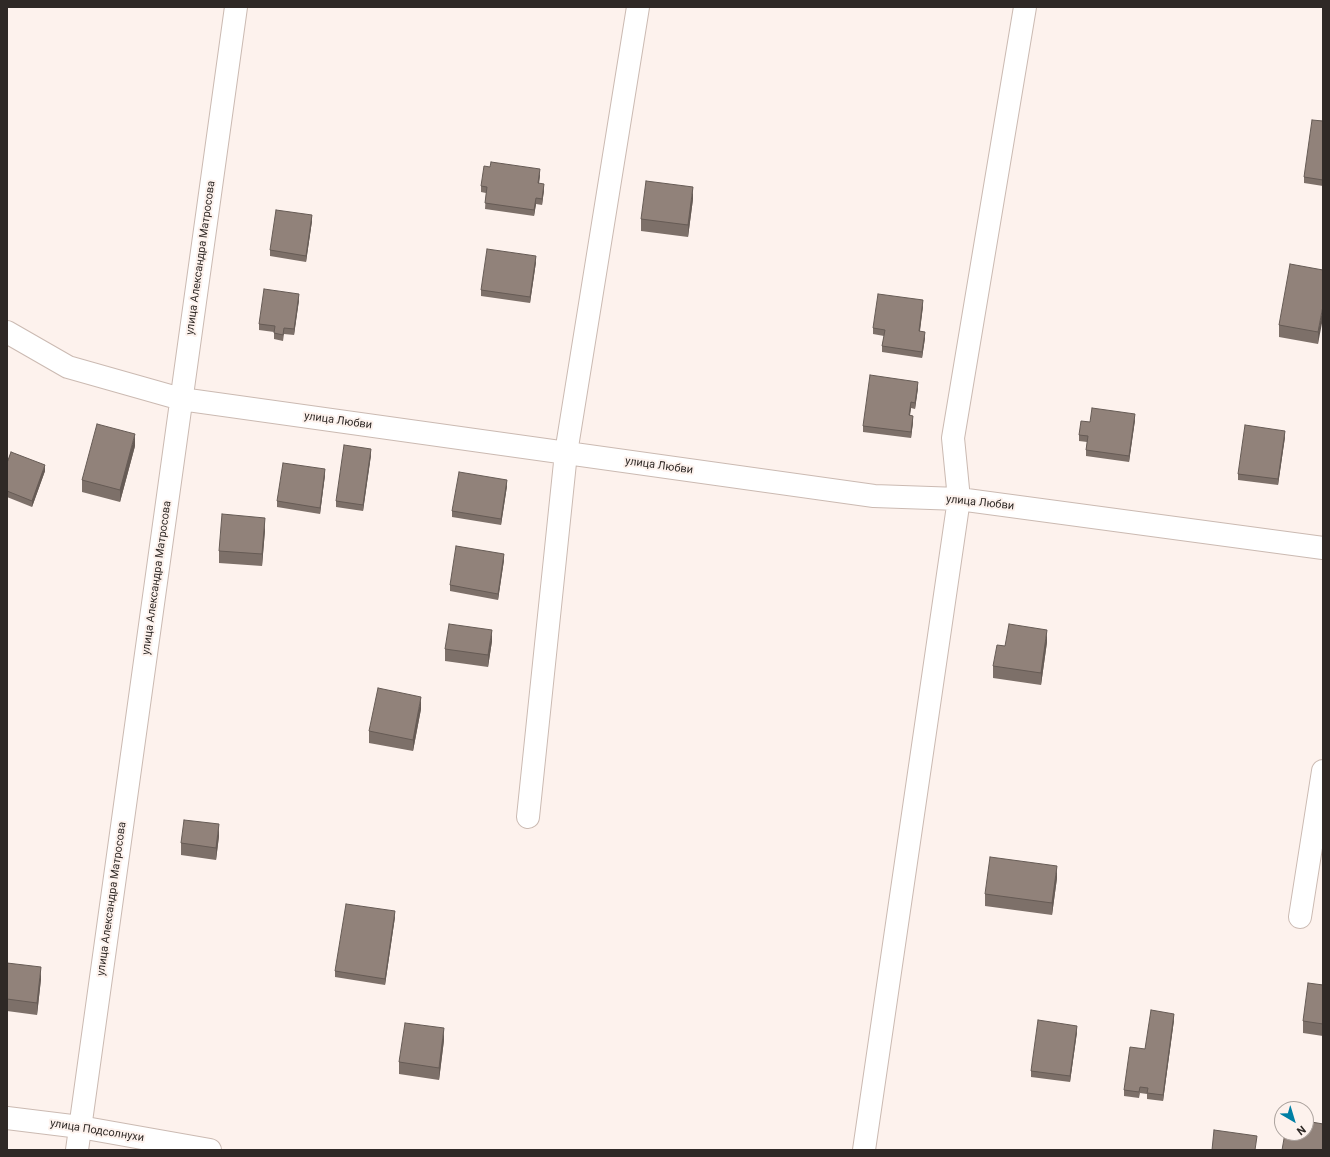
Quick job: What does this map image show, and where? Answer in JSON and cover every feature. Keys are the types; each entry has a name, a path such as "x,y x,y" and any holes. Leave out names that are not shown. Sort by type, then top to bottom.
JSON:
{"street":[{"name":"улица Александра Матросова","path":"77,1150 236,7"},
{"path":"528,818 566,453 638,7"},
{"path":"864,1150 959,499 953,438 1025,7"},
{"name":"улица Любви","path":"7,332 68,367 181,399 874,496 959,499 1323,548"},
{"path":"1300,917 1323,771"},
{"name":"улица Подсолнухи","path":"7,1118 80,1127 210,1150"}],"building":[{"path":"1312,120 1323,121 1323,180 1304,177"},
{"path":"491,162 540,169 538,183 544,184 542,199 536,198 534,210 485,203 487,187 481,186 484,166 490,167"},
{"path":"646,181 693,187 688,225 641,219"},
{"path":"276,210 312,215 306,256 270,250"},
{"path":"487,249 536,256 530,297 481,290"},
{"path":"1290,264 1323,270 1323,306 1318,332 1279,325"},
{"path":"264,289 299,294 294,329 284,328 283,335 274,333 275,326 259,324"},
{"path":"878,294 923,300 919,331 925,332 922,352 882,346 885,330 873,328"},
{"path":"870,375 918,382 915,403 911,402 909,415 913,416 911,432 863,426"},
{"path":"1092,408 1135,414 1129,456 1086,450 1088,436 1079,435 1081,421 1090,422"},
{"path":"97,424 135,434 120,490 82,480"},
{"path":"1245,425 1285,431 1278,479 1238,474"},
{"path":"344,445 371,449 363,505 336,501"},
{"path":"11,452 45,465 32,501 7,491 7,463"},
{"path":"283,463 325,469 320,508 277,501"},
{"path":"459,472 507,480 501,519 452,511"},
{"path":"222,514 265,518 262,554 219,551"},
{"path":"456,546 504,554 498,594 450,585"},
{"path":"449,624 492,630 488,655 445,649"},
{"path":"1009,624 1047,630 1041,673 993,666 997,645 1005,646"},
{"path":"378,688 421,697 413,740 369,731"},
{"path":"184,820 219,824 216,848 181,843"},
{"path":"990,857 1057,866 1052,903 985,894"},
{"path":"346,904 395,911 385,979 335,971"},
{"path":"7,963 41,967 37,1003 7,999"},
{"path":"1308,983 1323,985 1323,1024 1303,1021"},
{"path":"1151,1010 1174,1014 1163,1095 1147,1093 1148,1088 1140,1087 1139,1092 1124,1090 1130,1047 1145,1049"},
{"path":"1038,1020 1077,1026 1070,1076 1031,1071"},
{"path":"405,1023 444,1028 439,1068 399,1062"},
{"path":"1314,1122 1323,1124 1323,1150 1282,1150 1284,1141 1314,1141"},
{"path":"1214,1130 1257,1136 1255,1150 1212,1150"}]}
